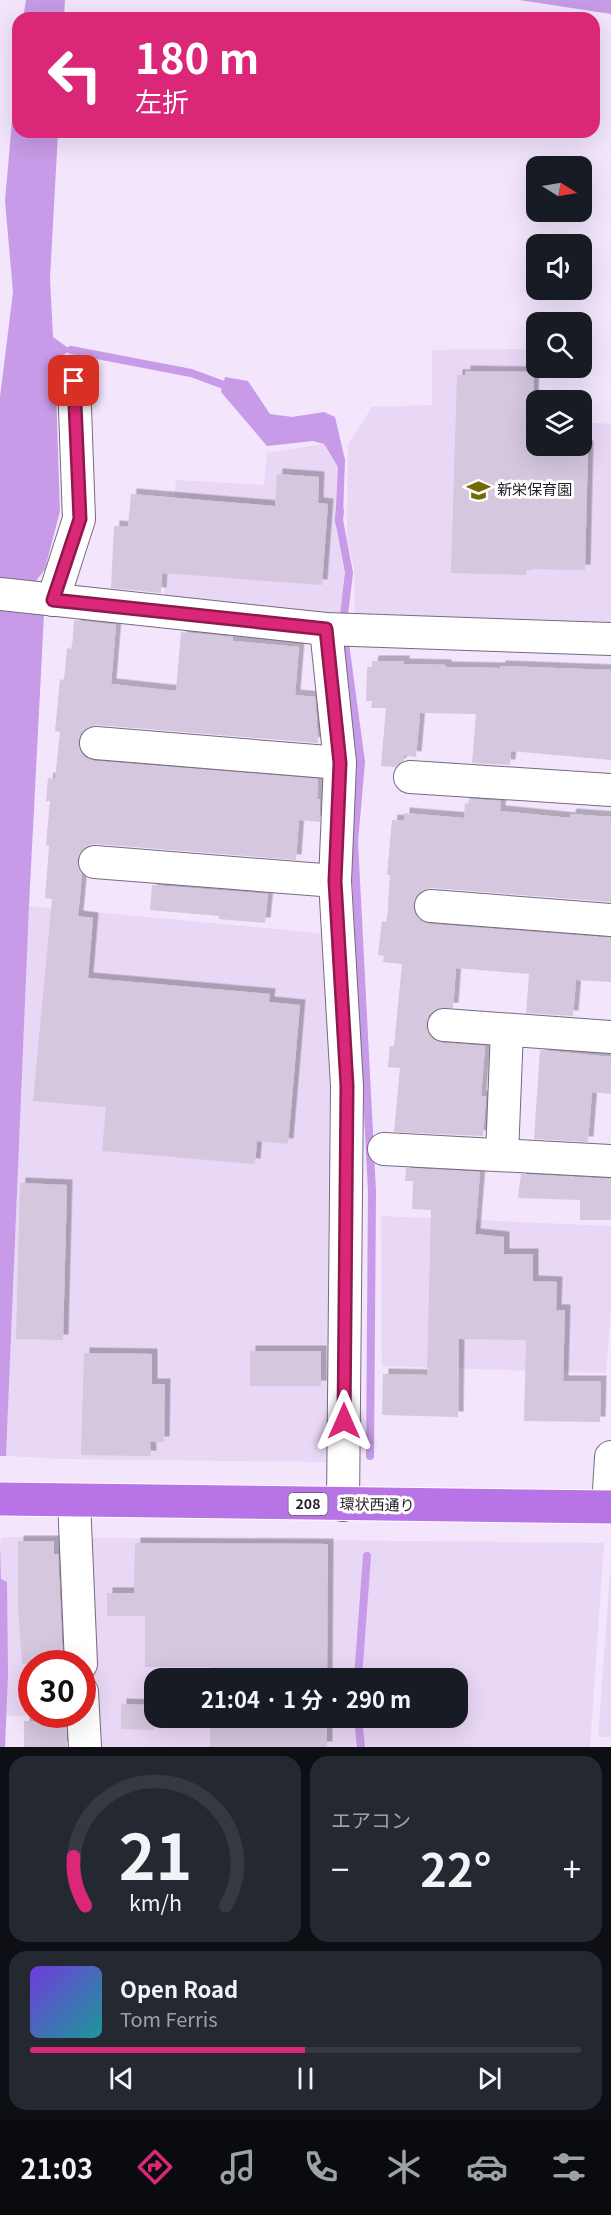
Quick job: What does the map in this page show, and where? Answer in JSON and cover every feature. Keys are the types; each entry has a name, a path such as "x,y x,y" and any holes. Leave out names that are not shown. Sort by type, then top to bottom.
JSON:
{"highway":[{"name":"環状西通り","path":"3,1499 609,1507"}],"street":[{"path":"46,599 80,519 74,381"},
{"path":"0,594 340,630 611,639"},
{"path":"340,630 340,763 335,881 347,1086 343,1505"},
{"path":"96,743 340,763"},
{"path":"410,777 611,790"},
{"path":"95,862 335,881"},
{"path":"431,906 611,920"},
{"path":"444,1025 611,1037"},
{"path":"501,1155 507,1030"},
{"path":"384,1149 611,1161"},
{"path":"609,1507 611,1457"},
{"path":"74,1500 80,1650"},
{"path":"84,1728 85,1747"}],"shaded area":[{"path":"26,0 65,0 64,12 24,12"},
{"path":"519,0 611,0 611,14"},
{"path":"12,121 12,138 58,138 50,278 53,337 71,350 55,360 60,511 45,569 36,581 0,580 0,397 13,292 5,201"},
{"name":"新栄保育園","path":"526,349 526,378 539,378 538,390 526,390 526,456 592,456 592,423 611,424 611,628 355,620 354,570 347,535 348,444 372,407 432,405 432,350"},
{"path":"225,377 248,381 270,414 292,417 324,412 335,417 345,460 343,516 335,525 338,467 324,444 313,441 267,446 221,392"},
{"path":"323,444 338,467 335,525 345,577 340,620 163,606 176,480 264,485 267,453"},
{"path":"0,608 44,614 29,906 6,1456 0,1456"},
{"path":"29,906 328,934 335,1084 329,1113 327,1462 64,1459 6,1456"},
{"path":"381,1216 611,1226 611,1310 606,1373 382,1366"},
{"path":"5,1537 604,1543 590,1747 88,1747 87,1728 96,1728 96,1650 18,1650 18,1716 6,1716 7,1583 1,1580 1,1539"},
{"path":"0,1539 1,1579 7,1582 8,1674 5,1747 0,1747"},
{"path":"611,1559 611,1737 598,1737"}],"building":[{"path":"465,371 526,372 526,378 534,378 533,390 526,390 526,456 588,456 585,570 526,569 526,575 451,573 457,375 465,375"},
{"path":"277,474 319,477 318,503 328,504 322,585 162,573 161,593 111,588 114,526 128,527 131,494 275,506"},
{"path":"74,620 116,625 111,684 176,691 181,632 233,637 233,641 299,647 295,695 315,697 318,743 97,725 88,727 81,733 78,741 80,751 86,758 95,761 318,779 317,799 320,799 320,822 299,820 296,860 96,844 87,846 81,851 77,860 82,874 78,916 93,918 88,978 270,994 269,1002 300,1005 288,1144 257,1141 255,1164 102,1151 106,1107 33,1101 52,899 45,898 50,801 46,801 48,778 55,779 60,732 55,731 60,679 64,680 67,648 72,649"},
{"path":"373,661 404,661 404,664 446,665 446,667 500,668 500,666 611,670 611,760 511,751 510,765 472,763 476,714 420,713 416,757 404,755 403,761 395,767 381,766 386,708 371,708 372,701 366,701 367,667 372,667"},
{"path":"469,799 501,801 500,811 570,818 571,814 611,817 611,902 432,888 423,890 416,896 413,905 415,914 421,921 430,924 611,938 611,982 576,980 573,1016 526,1013 529,974 456,968 453,1008 436,1009 429,1015 426,1024 428,1033 434,1040 443,1043 485,1046 481,1096 486,1096 483,1136 394,1132 400,1068 388,1067 390,1046 394,1046 402,964 383,962 384,956 378,955 382,921 387,922 390,875 387,875 392,820 404,821 404,813 464,818 465,803 468,804"},
{"path":"152,885 268,894 265,923 150,910"},
{"path":"540,1050 611,1057 611,1094 592,1092 588,1142 534,1139"},
{"path":"406,1168 480,1172 475,1234 504,1237 504,1254 533,1254 533,1281 557,1282 556,1310 565,1310 563,1381 601,1381 600,1422 524,1421 526,1340 459,1339 458,1417 382,1415 383,1374 427,1375 431,1210 412,1209 413,1181 405,1181"},
{"path":"521,1174 611,1179 611,1220 580,1220 580,1200 518,1198"},
{"path":"20,1183 67,1185 63,1340 16,1339"},
{"path":"250,1351 321,1351 321,1386 250,1386"},
{"path":"84,1353 152,1354 152,1384 165,1384 164,1442 150,1442 151,1456 81,1455"},
{"path":"18,1541 54,1541 54,1554 58,1554 62,1650 21,1650 18,1606"},
{"path":"135,1543 328,1544 327,1668 145,1667 145,1616 107,1616 107,1593 134,1593"},
{"path":"121,1704 144,1705 144,1728 154,1728 154,1730 121,1729"},
{"path":"24,1728 66,1728 67,1747 24,1747"},
{"path":"210,1728 327,1728 327,1747 210,1747"}],"waterway":[{"path":"71,350 191,373 232,388"},
{"path":"340,511 339,520 349,573 343,623"},
{"path":"344,636 361,762 354,842 372,1191 370,1456"},
{"path":"359,1668 367,1556"},
{"path":"359,1728 361,1747"}],"place":[{"name":"新栄保育園","path":"479,490"}],"route":[{"path":"74,381 80,519 53,600 326,629 340,763 335,881 347,1086 344,1421"}]}
